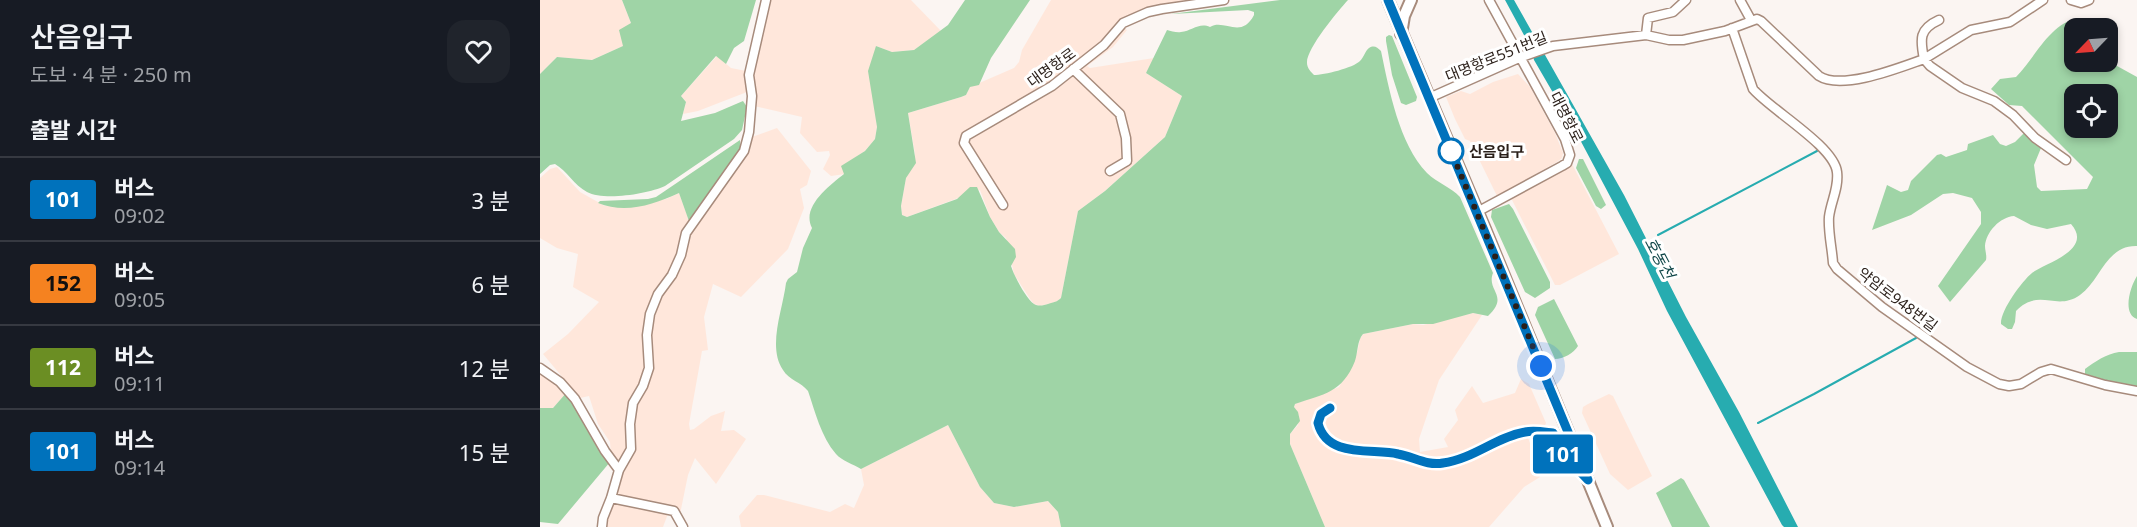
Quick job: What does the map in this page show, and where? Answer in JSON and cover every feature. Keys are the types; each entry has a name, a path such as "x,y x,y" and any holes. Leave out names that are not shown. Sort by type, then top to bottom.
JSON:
{"main road":[{"path":"1390,0 1401,34 1607,527"},
{"path":"1401,34 1404,16 1411,0"}],"street":[{"path":"602,527 620,470 631,448 630,424 633,403 649,368 647,335 650,314 658,294 677,265 686,233 744,151 749,132 752,96 749,75 766,0"},
{"name":"대명항로","path":"1003,205 964,143 964,139 1036,97 1104,45 1122,23 1162,9 1224,0"},
{"path":"1489,0 1521,58"},
{"path":"1646,35 1648,18 1673,12 1686,0"},
{"path":"1740,0 1751,20 1761,21 1826,80 1858,78 1924,58 1971,30 2010,22 2043,0"},
{"path":"2071,0 2080,3 2089,0"},
{"name":"대명항로551번길","path":"1429,98 1549,47 1646,35 1669,40 1683,40 1732,28 1751,20"},
{"path":"1939,20 1929,24 1923,30 1922,35 1924,58 1930,66 1967,91 1994,101 2013,115 2035,138 2066,160"},
{"name":"약암로948번길","path":"1732,28 1753,89 1767,103 1802,129 1836,165 1836,190 1829,218 1833,263 1837,268 1882,307 1967,367 1999,384 2009,386 2021,384 2051,369 2137,392"},
{"name":"대명항로","path":"1477,212 1562,166 1569,159 1570,155 1565,140 1521,58"},
{"path":"1073,69 1117,111 1122,119 1128,157 1123,164 1110,171"},
{"path":"540,368 560,382 575,399 600,443 620,470"},
{"path":"1330,408 1321,414 1318,423 1323,435 1334,444 1363,452 1398,453 1432,464 1462,458 1518,433 1532,431 1553,433 1563,454 1588,480"},
{"path":"611,498 674,511 683,527"}],"shaded area":[{"path":"540,0 622,0 631,23 623,46 592,60 557,57 540,74"},
{"path":"769,0 911,0 941,31 914,50 892,52 876,46 877,127 875,139 865,151 842,166 845,174 831,176 823,169 830,155 829,151 817,152 800,133 802,117 754,106 752,77"},
{"path":"1051,0 1197,0 1150,9 1120,20 1118,23 1127,30 1113,47 1087,66 1090,68 1154,58 1146,73 1182,96 1165,137 1105,191 1078,211 1061,298 1056,302 1040,306 1034,304 1014,274 1006,238 999,232 990,217 980,190 907,217 902,215 901,206 906,178 915,154 908,113 966,95 970,87 1014,68"},
{"path":"717,56 731,68 746,71 747,92 698,111 683,114 686,102 681,96"},
{"path":"1518,74 1530,87 1563,153 1562,158 1557,162 1497,196 1470,141 1465,139 1446,97 1461,91 1470,94 1493,82"},
{"path":"777,128 811,171 807,185 800,189 804,208 788,249 741,297 713,284 704,317 708,350 702,351 689,424 690,430 694,429 711,416 725,411 721,431 734,430 746,439 716,484 695,458 688,475 679,519 669,511 663,527 602,527 619,470 611,455 610,442 598,424 589,396 580,398 543,354 568,334 599,302 573,287 578,254 557,248 540,238 540,178 550,169 557,167 580,192 605,206 666,199 679,193 691,226 747,151 752,137"},
{"path":"1571,162 1619,254 1560,285 1555,285 1511,198"},
{"path":"1473,313 1482,315 1439,380 1419,439 1420,452 1448,447 1444,439 1458,420 1455,410 1472,386 1483,403 1515,393 1521,379 1529,384 1546,423 1544,428 1527,435 1540,477 1524,487 1489,527 1325,527 1290,444 1290,434 1298,425 1299,416 1294,407 1295,404 1339,387 1357,353 1363,334 1413,324 1423,325"},
{"path":"540,370 567,392 553,408 540,408"},
{"path":"1609,394 1613,396 1652,476 1628,490 1610,474 1582,413 1583,407"},
{"path":"948,425 980,487 994,503 1014,507 1048,501 1058,512 1061,527 741,527 739,516 757,495 830,512 845,504 854,508 864,485 861,469"}],"green space":[{"path":"622,0 756,0 744,41 734,48 726,64 716,56 681,96 686,102 681,121 715,113 743,101 747,107 742,130 734,139 665,186 637,194 595,195 582,189 555,164 550,165 540,174 540,74 557,57 592,60 623,46 619,30 631,23"},
{"path":"965,0 1030,0 991,58 979,85 970,87 966,95 961,97 908,113 916,163 906,178 901,206 902,215 907,217 957,199 970,187 977,187 999,232 1015,249 1016,257 1011,266 1017,281 1031,301 1040,306 1061,298 1078,211 1105,191 1165,137 1182,96 1146,73 1167,30 1179,32 1199,26 1244,26 1254,12 1248,10 1171,14 1280,0 1348,0 1323,30 1308,57 1308,68 1314,75 1345,69 1360,61 1371,47 1381,51 1402,132 1417,161 1427,173 1460,197 1493,273 1492,284 1497,303 1488,316 1473,313 1433,324 1413,324 1363,334 1355,361 1344,380 1331,391 1295,404 1294,407 1300,421 1290,434 1290,444 1325,527 1061,527 1058,512 1048,501 1014,507 994,503 980,487 948,425 861,469 841,459 826,440 808,391 783,370 778,361 777,328 786,283 797,272 803,248 812,228 810,212 813,205 824,191 844,174 841,166 865,151 875,139 877,127 868,71 876,46 892,52 914,50 948,25"},
{"path":"2064,24 2064,72 2118,72 2118,67 2137,77 2137,246 2118,251 2105,264 2087,289 2071,300 2040,300 2024,304 2016,311 2012,329 2008,329 2001,324 2002,318 2012,297 2023,283 2032,273 2072,248 2076,241 2076,233 2071,224 2047,229 2031,225 2014,216 1999,222 1986,241 1986,260 1950,302 1938,286 1981,224 1981,212 1972,198 1953,193 1943,194 1911,215 1872,230 1887,185 1901,192 1908,190 1911,181 1937,155 1941,154 1946,157 1967,150 1968,144 1993,135 2000,144 2006,146 2015,142 2025,132 2041,148 2034,165 2037,187 2041,191 2087,189 2093,177 2022,106 2009,105 1991,89 2000,79 2016,77"},
{"path":"1389,35 1392,36 1417,97 1416,101 1406,105 1401,103 1392,75 1386,41"},
{"path":"740,140 741,151 690,224 679,193 639,207 618,208 598,203 656,197"},
{"path":"1579,159 1583,159 1606,205 1601,209 1596,206 1576,168"},
{"path":"1509,204 1550,282 1550,288 1535,298 1525,292 1491,217 1492,210"},
{"path":"2137,276 2137,319 2130,312 2129,300"},
{"path":"1554,299 1578,346 1568,355 1555,359 1535,315 1538,307"},
{"path":"2119,352 2137,352 2137,389 2085,374 2085,369 2097,361"},
{"path":"567,392 610,462 558,524 540,522 540,408 553,408"},
{"path":"1681,478 1710,527 1672,527 1656,493"}],"water":[{"path":"1505,0 1514,0 1624,195 1798,527 1782,525 1667,311 1638,249 1577,134 1534,60 1531,48"}],"waterway":[{"name":"호동천","path":"1658,235 1817,151"},
{"path":"1758,423 1916,338"}],"bus line":[{"name":"101","path":"1330,408 1321,414 1318,423 1323,435 1334,444 1363,452 1398,453 1432,464 1454,461 1518,433 1532,431 1553,433 1563,454 1588,480 1388,0"}],"place":[{"name":"산음입구","path":"1451,151"}],"route":[{"path":"1451,151 1448,144 1541,366"}]}
